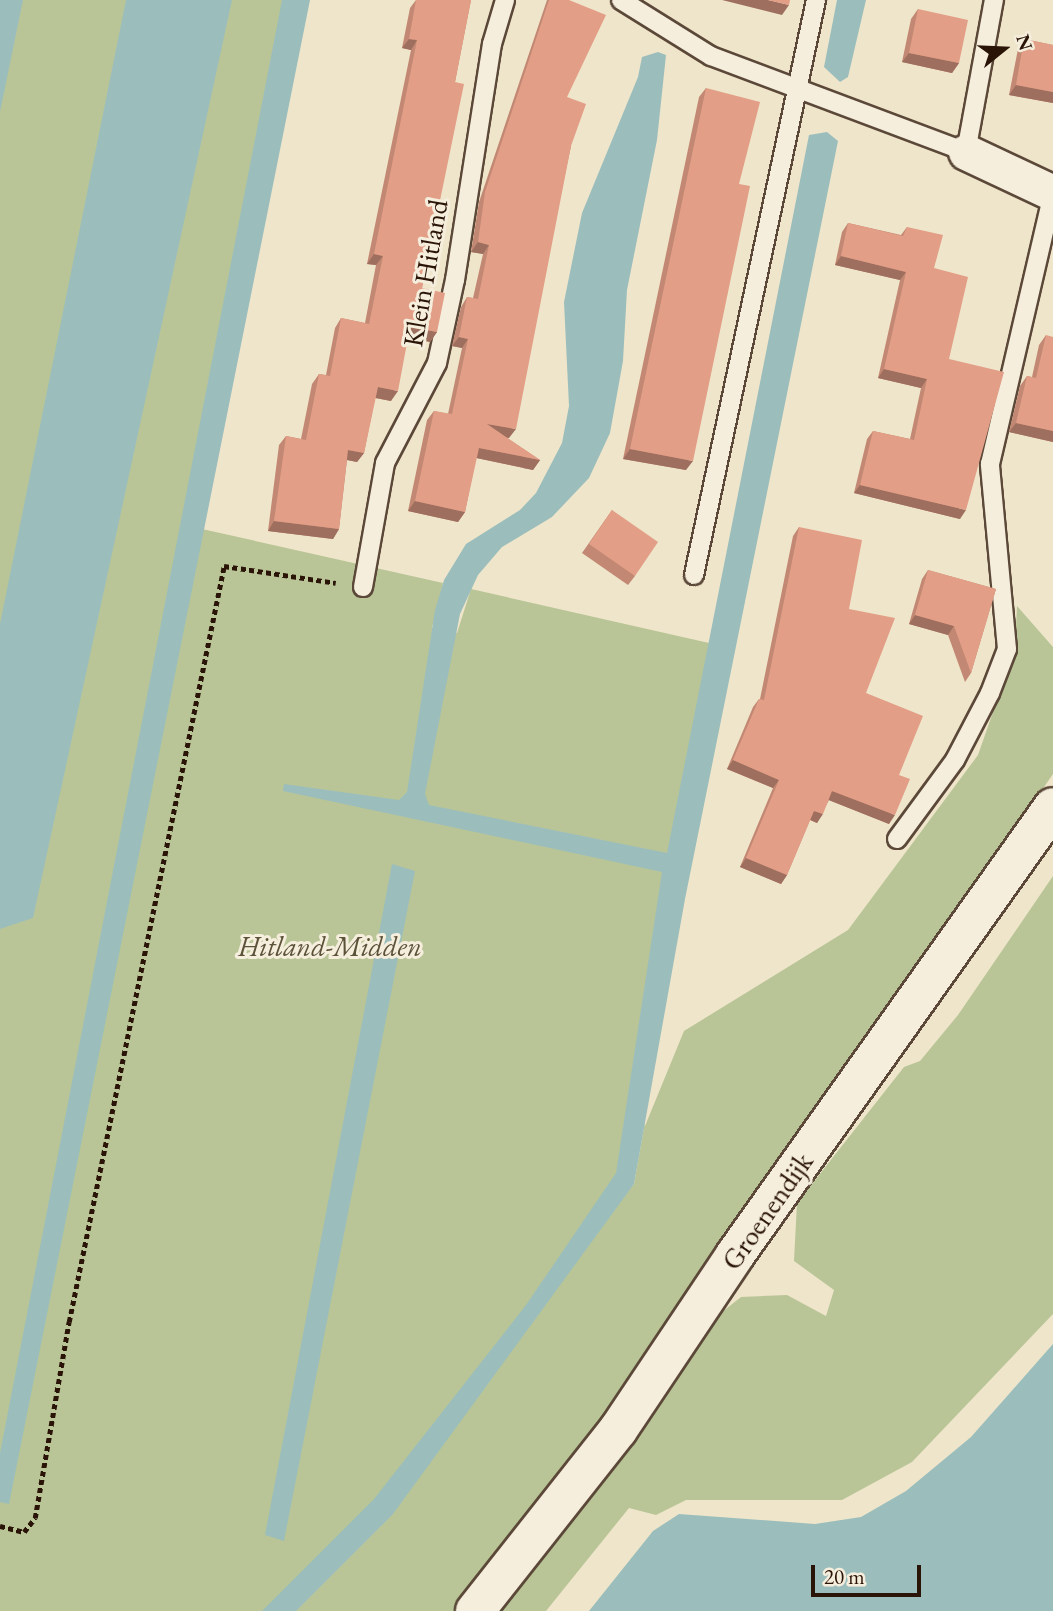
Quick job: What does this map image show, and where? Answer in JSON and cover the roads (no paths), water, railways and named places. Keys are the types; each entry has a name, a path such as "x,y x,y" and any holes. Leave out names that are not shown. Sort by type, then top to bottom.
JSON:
{"street":[{"path":"965,152 1053,194"},
{"name":"Groenendijk","path":"475,1611 618,1430 735,1255 1053,807"}],"lane":[{"name":"Klein Hitland","path":"363,587 385,463 437,363 455,280 492,44 505,0"},
{"path":"621,0 711,56 965,152 994,0"},
{"path":"694,575 794,88 816,0"},
{"path":"897,839 955,761 990,693 1007,649 990,464 1053,194"}],"water":[{"path":"0,0 23,0 0,112"},
{"path":"126,0 232,0 33,918 0,929 0,624"},
{"path":"282,0 310,0 9,1504 0,1502 0,1453"},
{"path":"837,0 866,0 848,77 840,82 824,67"},
{"path":"658,52 666,55 657,140 627,290 623,361 610,433 589,478 552,517 502,547 478,575 460,614 425,794 429,805 667,853 809,135 827,132 838,141 685,899 634,1184 393,1514 296,1611 262,1611 374,1499 526,1305 616,1173 662,872 283,791 284,784 399,800 407,792 435,610 444,580 466,544 520,510 536,493 562,443 569,406 564,302 582,213 638,77 642,57"},
{"path":"392,864 415,871 284,1541 265,1535"},
{"path":"1053,1344 1053,1611 589,1611 653,1531 679,1514 815,1524 861,1517 906,1491 971,1437"}],"park label":[{"name":"Hitland-Midden","path":"330,946"}]}
